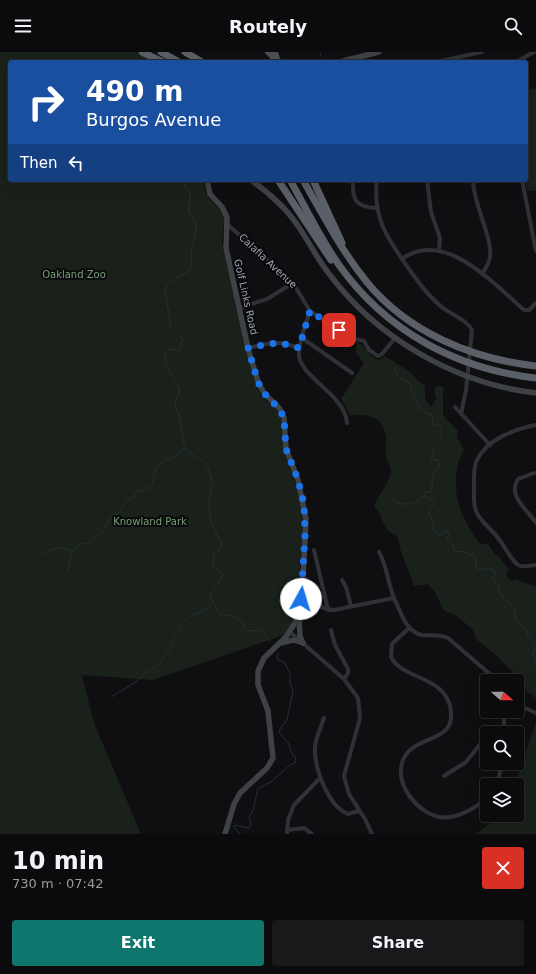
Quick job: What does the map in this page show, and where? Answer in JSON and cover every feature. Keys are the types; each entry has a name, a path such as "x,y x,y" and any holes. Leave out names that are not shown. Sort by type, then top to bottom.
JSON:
{"highway":[{"path":"142,52 159,60"},
{"path":"161,52 176,60"},
{"path":"186,52 199,60"},
{"path":"279,182 324,251 358,289 395,324 438,351 488,370 536,378"},
{"path":"291,182 329,250 358,289"},
{"path":"304,182 344,251 377,292 402,314 429,333 476,354 507,362 536,366"},
{"path":"314,182 339,234 344,251"}],"main road":[{"path":"347,60 379,52"},
{"name":"Golf Links Road","path":"207,182 210,194 225,211 227,224 226,248 248,348 258,382 264,393 280,410 284,418 286,449 298,480 304,504 305,535 301,599 298,613 290,632 264,658 257,675 258,685 268,711 273,758 267,768 240,793 234,804 225,834"},
{"path":"253,182 292,217 322,266 351,300 376,324 395,338 427,357 460,372 510,388 536,393"},
{"path":"298,613 300,636 303,643"},
{"path":"280,643 294,640 303,643"}],"street":[{"path":"445,60 482,52"},
{"path":"520,60 534,52"},
{"path":"353,182 356,201 362,207 377,208"},
{"path":"377,182 377,208 382,226 390,242 429,295 442,308 468,323 472,330 466,390 461,414"},
{"path":"427,182 429,205 440,238 439,250"},
{"path":"473,182 477,204 490,249 487,266 482,274"},
{"path":"522,182 536,251"},
{"name":"Calafia Avenue","path":"227,224 293,283 310,311 351,338 364,341 376,356 382,354 395,338"},
{"path":"402,260 416,251 439,250 460,259 482,274 524,310 529,310 536,303"},
{"path":"239,308 267,299 293,283"},
{"path":"310,311 299,348 300,358 305,368 338,402 347,416 347,423"},
{"path":"302,338 352,373"},
{"path":"248,348 270,342 283,343 299,348"},
{"path":"455,407 490,445"},
{"path":"536,425 518,429 505,435 490,445 477,460 474,471 474,505 477,514 498,536 519,566 536,565"},
{"path":"534,473 518,479 514,488 515,496 536,523"},
{"path":"314,550 328,610"},
{"path":"379,552 384,560 390,588 409,628 422,635 438,635 448,638 490,674"},
{"path":"342,580 346,587 351,606"},
{"path":"301,599 310,601 328,610 340,610 351,606 394,598"},
{"path":"409,628 392,644 391,657 398,665 438,687 447,699 450,714 449,722 444,733 417,744 406,755 401,768 406,789 416,804 428,812 441,817 455,816 473,808 480,803"},
{"path":"332,630 335,645 348,671 344,679"},
{"path":"290,632 344,679 355,694 360,709 360,718 344,776 349,794 365,819 372,834"},
{"path":"524,707 536,713"},
{"path":"324,718 315,750 320,778 330,797 341,810 348,814 359,811"},
{"path":"444,776 466,762 480,744"},
{"path":"312,834 304,828 287,832 288,820 294,805 320,778"}],"green space":[{"name":"Knowland Park","path":"0,52 136,52 154,60 8,60 8,182 204,182 205,191 224,216 222,242 254,380 261,396 276,409 280,416 283,426 284,452 300,497 304,520 296,611 291,624 284,635 153,680 82,675 94,723 141,834 0,834"},
{"path":"536,88 536,191 527,191 525,182 528,182 528,90"},
{"path":"357,342 362,345 371,356 379,360 385,356 412,373 414,377 425,386 425,399 431,407 436,399 434,391 437,385 444,388 443,415 458,431 457,437 464,450 458,464 456,480 457,498 462,513 469,528 479,543 489,545 495,555 499,556 509,570 506,575 511,581 515,579 536,587 536,698 524,688 524,674 514,674 498,657 476,639 473,630 457,616 443,610 436,594 428,584 414,586 399,544 398,537 387,530 378,511 374,507 391,471 386,456 386,439 384,430 382,425 374,418 363,415 350,415 341,399 364,363 356,353"},
{"path":"536,722 536,834 475,834 493,822 524,822 524,778 517,778 520,770 524,770 524,758"}],"waterway":[{"path":"320,52 321,56"},
{"path":"183,182 186,188 190,191 189,213 195,220 196,233 191,249 192,266 189,271 177,277 167,285 165,289 171,328 183,339 179,350 169,349 165,352 166,365 180,389 175,406 181,423 184,444 191,454 204,462 212,480 209,509 211,520 222,543 218,552 214,555 212,565 222,573 222,576 210,596 220,615 235,618 243,623 244,628 249,631 261,630 270,641"},
{"path":"395,367 397,376 410,383 420,410 432,415 433,424 440,426 441,429 440,438 431,447 434,453 431,459 438,460 440,466 434,473 430,493 426,491 425,495 429,499 434,500 434,505 429,509 429,513 434,523 433,529 435,533 441,535 446,531 450,533 446,539 453,545 454,551 464,552 475,556 476,569 491,569 496,572 496,575 492,578 498,585 500,594 515,609 515,619 521,623 521,626 527,630 528,636 536,643"},
{"path":"42,554 53,549 61,548 72,551 82,544 91,542 104,530 109,519 119,512 128,500 132,499 137,491 145,490 153,484 154,472 160,464 166,459 170,460 186,448"},
{"path":"389,497 398,503 412,504 425,495"},
{"path":"68,572 72,551"},
{"path":"112,697 155,668 172,648 176,634 180,631 186,619 189,616 205,611 205,609 212,605"},
{"path":"536,646 533,654 536,662"},
{"path":"240,834 234,825 249,828 251,824 249,817 253,810 258,789 272,781 289,766 296,762 295,756 292,754 289,744 279,732 287,720 293,691 290,683 290,674 285,663 277,659 278,654"}],"route":[{"path":"301,599 306,519 304,504 298,480 286,449 284,418 280,410 264,393 258,382 248,348 270,342 283,343 299,348 310,311 339,330"}],"park label":[{"name":"Oakland Zoo","path":"74,274"}]}
